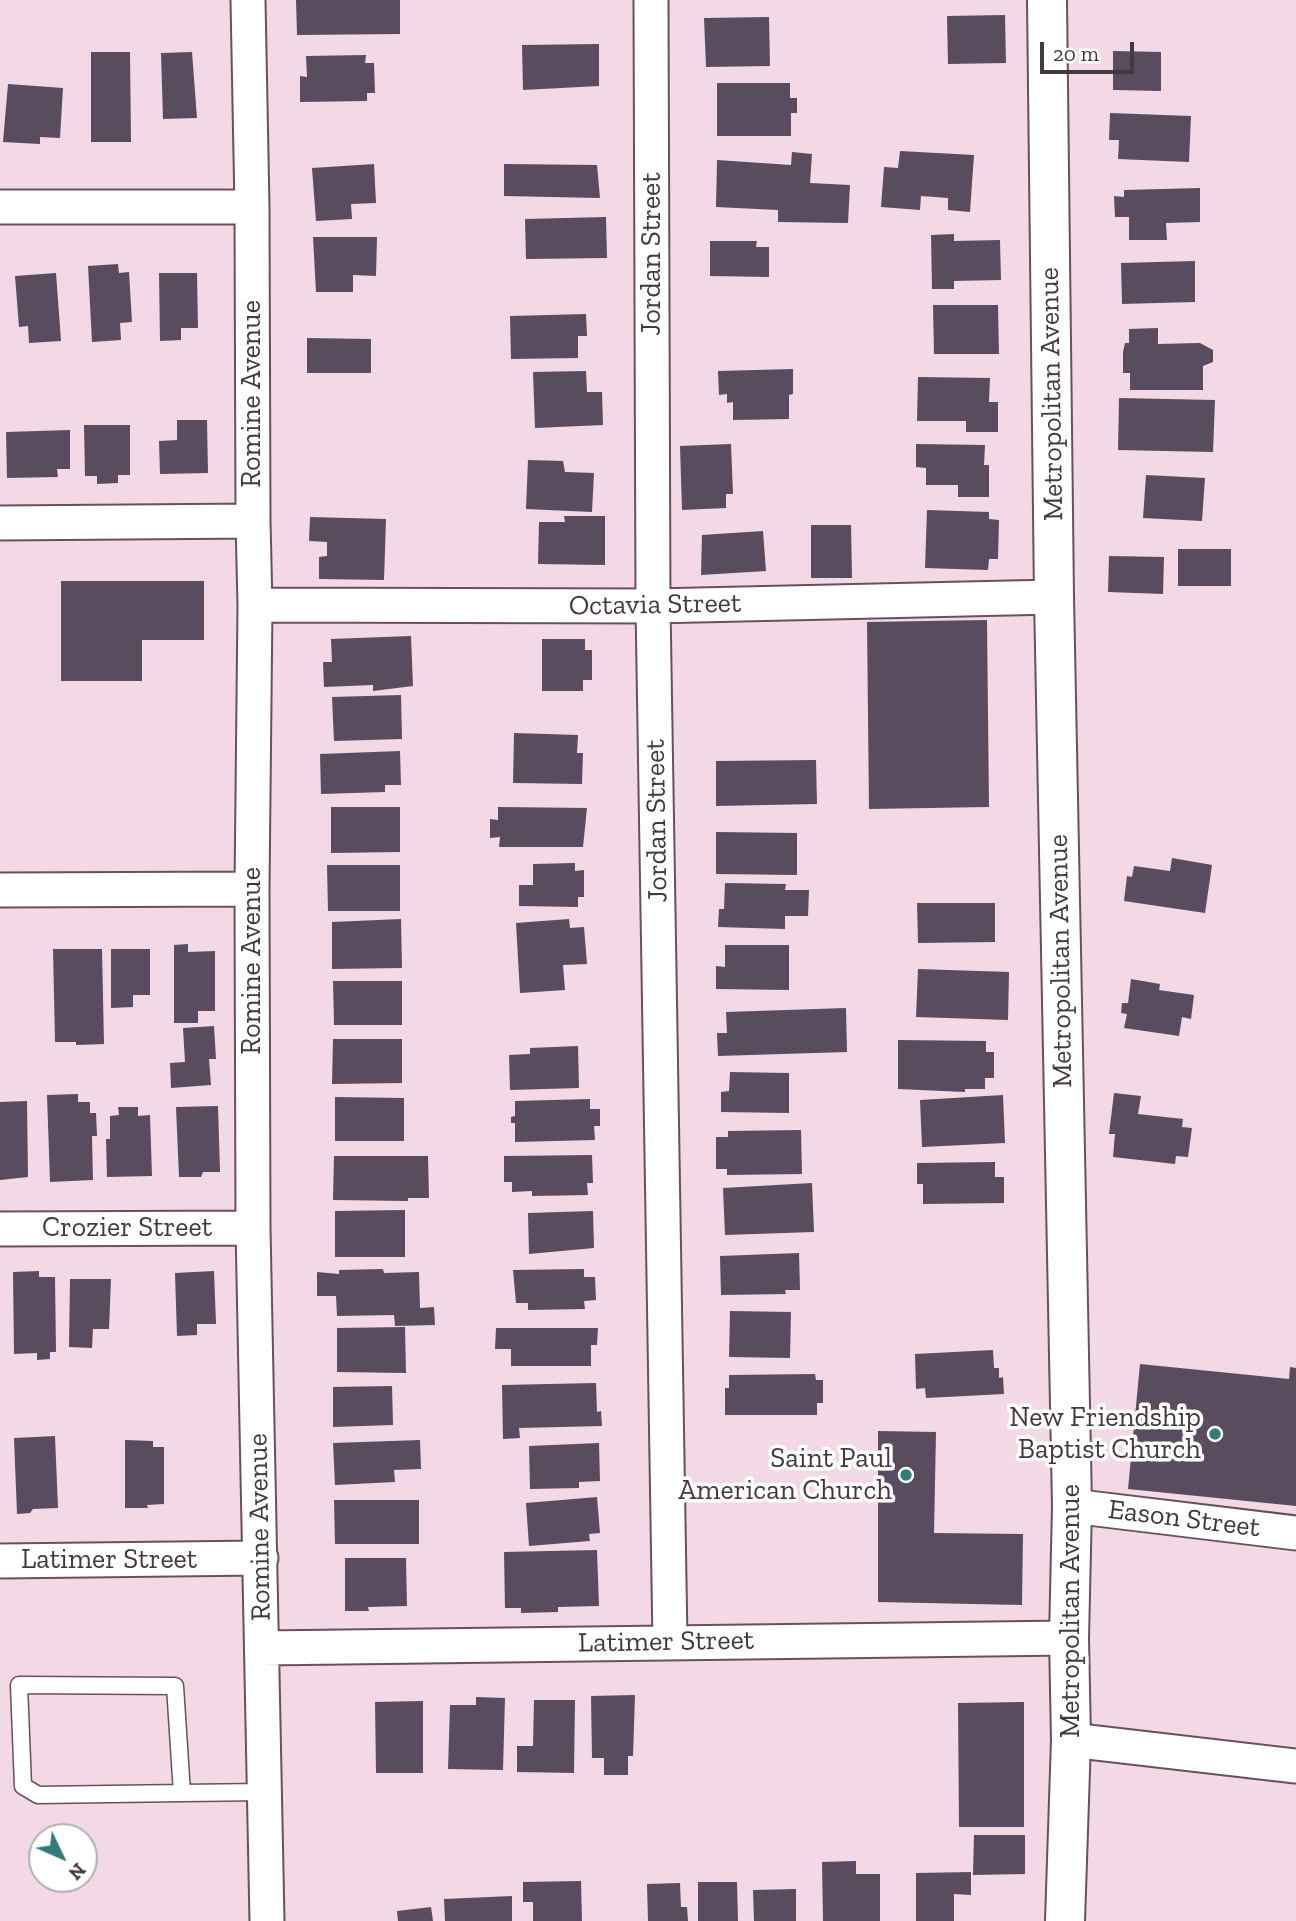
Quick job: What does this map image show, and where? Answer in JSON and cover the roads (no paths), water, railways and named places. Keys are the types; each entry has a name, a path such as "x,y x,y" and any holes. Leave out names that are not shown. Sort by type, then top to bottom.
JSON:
{"street":[{"name":"Romine Avenue","path":"248,0 256,605 252,889 253,1228 267,1921"},
{"name":"Jordan Street","path":"651,0 653,606 670,1642"},
{"name":"Metropolitan Avenue","path":"1047,0 1054,597 1072,1506 1069,1638 1071,1740 1065,1921"},
{"path":"0,207 252,207"},
{"path":"0,523 253,521"},
{"name":"Octavia Street","path":"256,605 653,606 1054,597"},
{"path":"0,890 252,889"},
{"name":"Crozier Street","path":"0,1228 253,1228"},
{"name":"Eason Street","path":"1072,1506 1296,1533"},
{"name":"Latimer Street","path":"0,1561 261,1558"},
{"name":"Latimer Street","path":"263,1648 1069,1638"},
{"path":"1071,1740 1296,1766"}],"lane":[{"path":"182,1793 176,1686 19,1685 23,1786 38,1795 265,1792"}],"place":[{"name":"New Friendship Baptist Church","path":"1215,1434"},
{"name":"Saint Paul American Church","path":"906,1475"}]}
